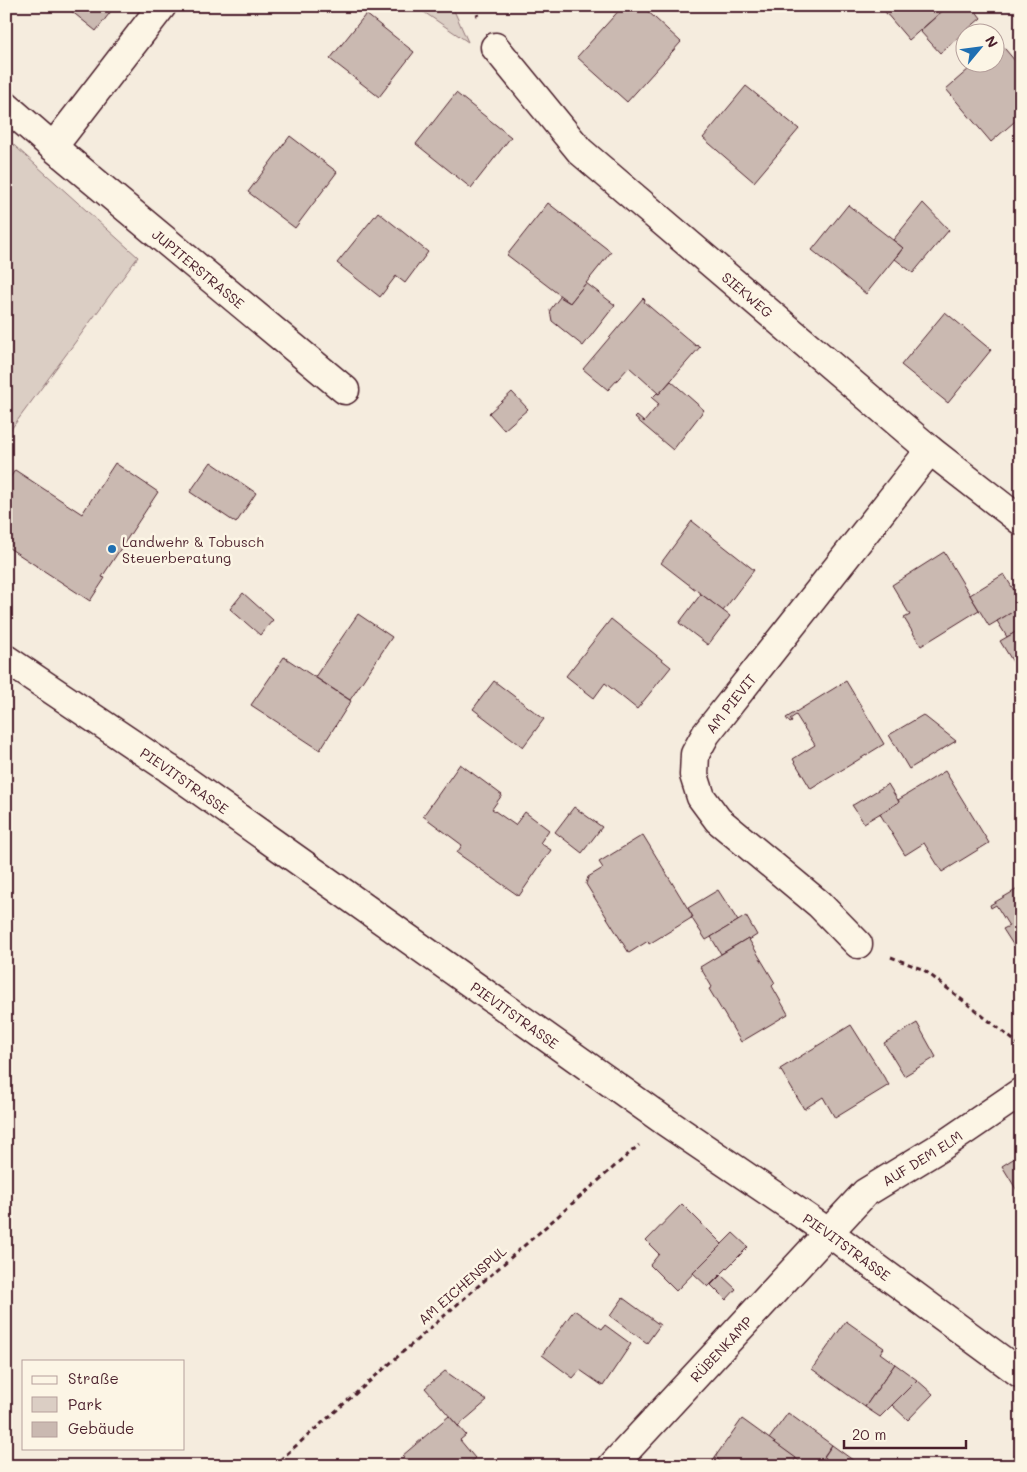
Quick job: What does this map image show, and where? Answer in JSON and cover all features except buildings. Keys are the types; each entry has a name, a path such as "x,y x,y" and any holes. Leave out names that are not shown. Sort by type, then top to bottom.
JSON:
{"street":[{"path":"53,147 162,6"},
{"name":"SIEKWEG","path":"495,47 580,151 930,450 1021,521"},
{"name":"JUPITERSTRASSE","path":"6,106 345,390"},
{"name":"AM PIEVIT","path":"858,944 819,904 718,820 702,797 694,774 696,754 706,734 930,450"},
{"name":"PIEVITSTRASSE","path":"6,659 168,768 666,1122 828,1232 1021,1374"},
{"name":"AUF DEM ELM","path":"828,1232 865,1193 942,1146 1021,1092"},
{"name":"RÜBENKAMP","path":"612,1466 828,1232"}],"path":[{"path":"858,944 924,970 1021,1046"},
{"name":"AM EICHENSPUL","path":"273,1466 666,1122"}],"green space":[{"path":"415,6 452,6 468,42"},
{"path":"6,138 138,257 6,436"}],"place":[{"name":"Landwehr & Tobusch Steuerberatung","path":"112,549"}]}
